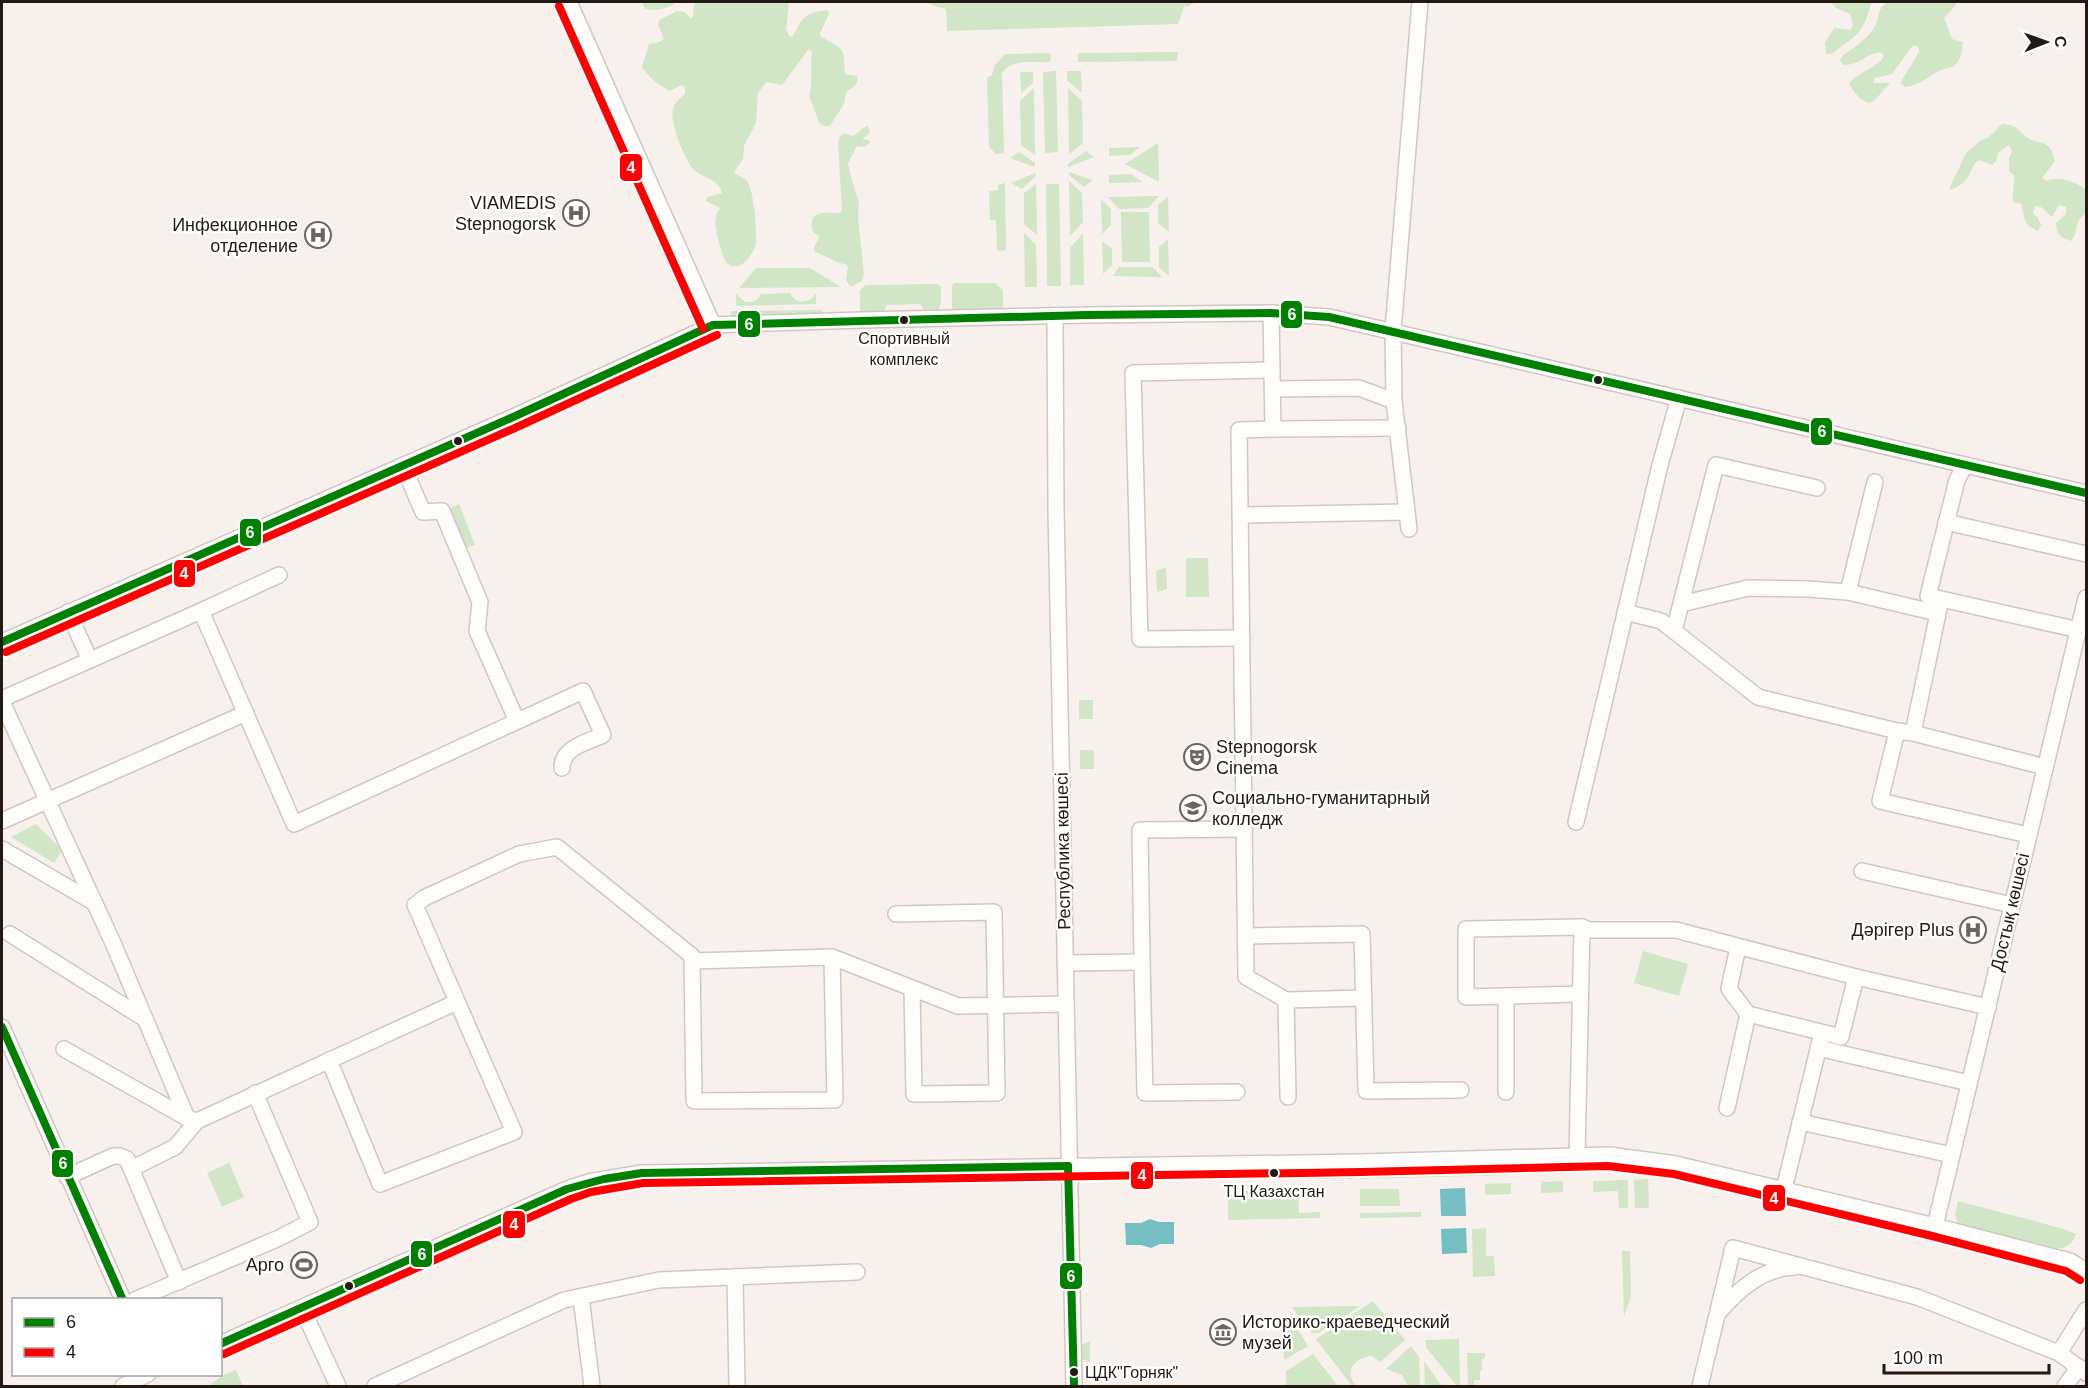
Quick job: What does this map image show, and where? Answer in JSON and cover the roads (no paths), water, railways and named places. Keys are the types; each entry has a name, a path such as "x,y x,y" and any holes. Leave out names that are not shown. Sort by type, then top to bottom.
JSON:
{"street":[{"path":"569,2 713,326"},
{"path":"1409,529 1394,400 1393,330 1420,2"},
{"path":"1271,313 1273,429"},
{"path":"2,642 403,466 713,326 1055,316 1271,313 1329,317 1393,330 2086,493"},
{"name":"Республика көшесі","path":"1055,316 1056,509 1074,1386"},
{"path":"1242,638 1140,639 1133,373 1272,370"},
{"path":"1273,389 1359,388 1394,400"},
{"path":"1576,822 1660,465 1679,398"},
{"path":"1364,998 1286,1000 1246,977 1239,430 1398,428"},
{"path":"1674,631 1716,465 1817,488"},
{"path":"1939,606 1928,596 1957,480 1965,465"},
{"path":"403,466 423,512 442,512 480,602 477,631 517,721"},
{"path":"1848,592 1875,482"},
{"path":"1241,515 1407,512"},
{"path":"1946,522 2086,554"},
{"path":"192,1119 2,701 279,575"},
{"path":"1681,604 1748,588 1848,592 2079,630"},
{"name":"Достық көшесі","path":"1935,1226 2028,836 2080,650 2079,630 2086,598"},
{"path":"1913,733 1939,606"},
{"path":"201,611 294,824 583,691 603,735 568,751 562,759 562,768"},
{"path":"68,612 90,660"},
{"path":"1625,612 1661,621 1758,697 2046,767"},
{"path":"2,821 246,713"},
{"path":"1897,731 1880,801 2028,836"},
{"path":"1237,1092 1145,1093 1140,830 1244,829"},
{"path":"329,1060 380,1184 514,1132 416,905 432,894 519,854 557,848 692,956 694,1101 835,1100 832,957"},
{"path":"2,849 95,903"},
{"path":"1862,871 2012,905"},
{"path":"896,914 994,912 997,1093 914,1094 912,989"},
{"path":"1580,994 1467,997 1466,929 1582,927 1589,930 1676,930 1856,977 1988,1007"},
{"path":"1577,1155 1582,927"},
{"path":"10,934 145,1019"},
{"path":"1246,936 1362,934 1366,1091 1461,1090"},
{"path":"1738,946 1729,989 1748,1014 1840,1037 1856,977"},
{"path":"693,961 832,957 958,1006 1066,1004"},
{"path":"1065,963 1142,962"},
{"path":"1506,996 1506,1092"},
{"path":"1286,1000 1288,1097"},
{"path":"131,1168 175,1148 192,1119 226,1109 457,1002"},
{"path":"1727,1108 1748,1014"},
{"path":"2,1028 123,1298"},
{"path":"1784,1189 1822,1033"},
{"path":"1818,1048 1969,1083"},
{"path":"64,1049 192,1119"},
{"path":"138,1298 279,1238 310,1222 255,1094"},
{"path":"1800,1122 1952,1155"},
{"path":"222,1343 567,1190 612,1176 654,1173 1361,1162 1577,1155 1626,1156 1676,1164 1935,1226 2070,1262 2086,1270"},
{"path":"68,1177 113,1156 127,1159 179,1282"},
{"path":"1700,1386 1733,1248 1917,1297 2059,1353 2083,1370 2065,1386"},
{"path":"1717,1314 1744,1287 1766,1273 1779,1269 1807,1267"},
{"path":"375,1386 564,1300 659,1280 857,1272"},
{"path":"735,1277 737,1386"},
{"path":"581,1297 592,1386"},
{"path":"302,1308 338,1386"},
{"path":"2059,1353 2086,1310"},
{"path":"123,1386 144,1376"}],"water":[{"path":"1465,1188 1466,1216 1441,1216 1440,1189"},
{"path":"1150,1219 1159,1222 1174,1222 1174,1244 1160,1244 1151,1248 1126,1245 1125,1223 1141,1223"},
{"path":"1466,1228 1467,1253 1442,1254 1441,1229"}],"place":[{"name":"VIAMEDIS Stepnogorsk","path":"576,213"},
{"name":"Инфекционное отделение","path":"318,235"},
{"name":"Спортивный комплекс","path":"904,320"},
{"name":"Stepnogorsk Cinema","path":"1197,757"},
{"name":"Социально-гуманитарный колледж","path":"1193,808"},
{"name":"Дәрігер Plus","path":"1973,930"},
{"name":"ТЦ Казахстан","path":"1274,1173"},
{"name":"Арго","path":"304,1265"},
{"name":"Историко-краеведческий музей","path":"1223,1332"},
{"name":"ЦДК\"Горняк\"","path":"1074,1372"}]}
